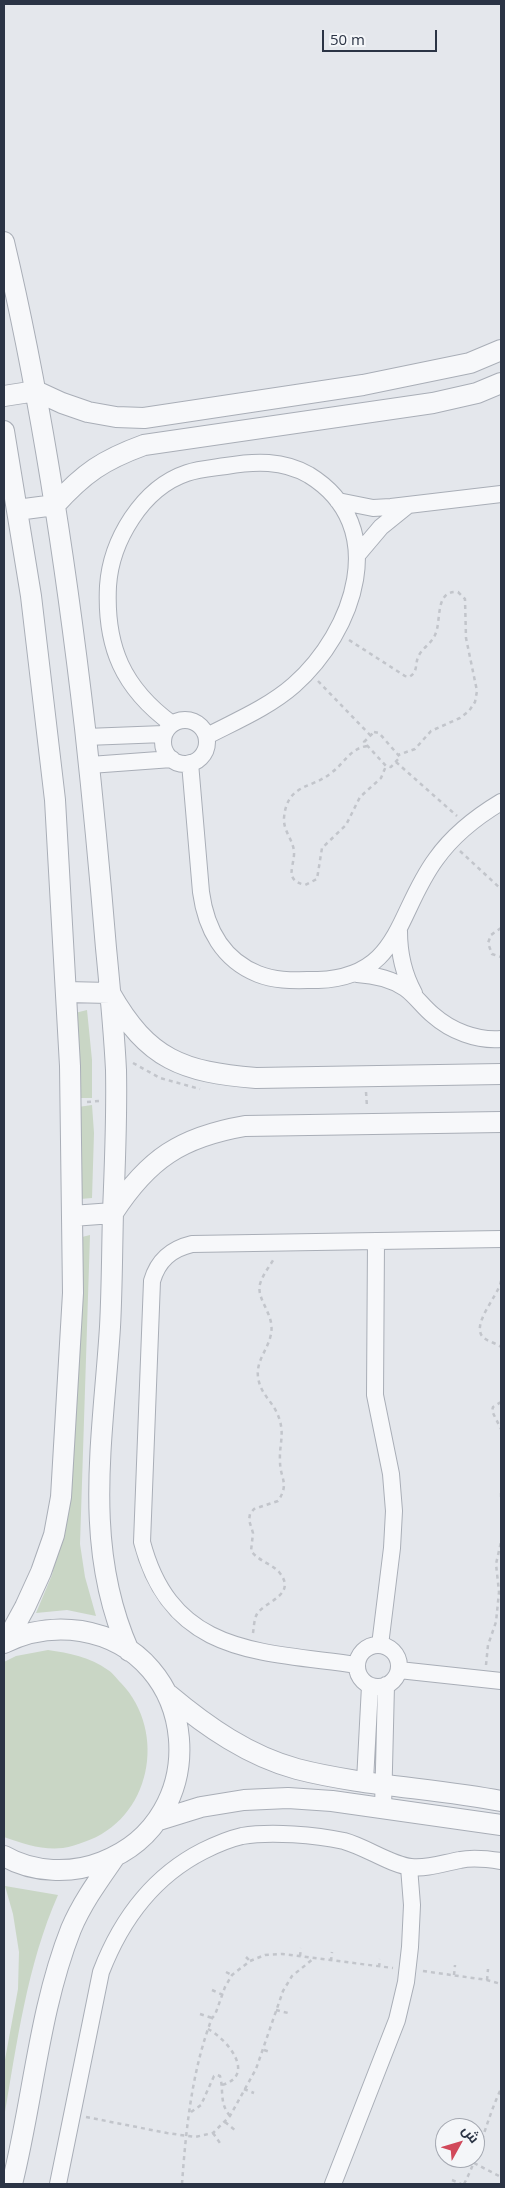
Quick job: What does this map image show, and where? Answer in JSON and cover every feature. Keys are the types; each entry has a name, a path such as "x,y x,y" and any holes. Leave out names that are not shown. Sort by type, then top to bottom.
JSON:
{"street":[{"path":"4,242 36,391 56,505 90,765 110,993 117,1143 110,1323 98,1507 100,1548 108,1590 119,1630 129,1651"},
{"path":"4,396 36,391 88,412 116,417 144,418 364,385 470,363 501,350"},
{"path":"18,510 56,505 74,485 94,468 118,454 144,445 433,403 477,393 501,384"},
{"path":"4,431 31,596 55,800 66,992 72,1216 72,1293 61,1497 54,1535 42,1572 25,1608 5,1642"},
{"path":"168,729 140,698 128,681 117,656 110,626 108,584 120,540 140,507 154,493 187,473 250,462 270,462 290,467 314,479 338,502 348,518 359,553 356,581 348,607 336,632 309,671 277,698 207,736"},
{"path":"338,502 374,508 499,496"},
{"path":"359,553 382,527 409,505"},
{"path":"90,765 172,759 183,764 195,762 204,753 208,742 207,736 200,725 189,720 177,721 168,729 164,745 172,759"},
{"path":"86,737 168,729"},
{"path":"190,763 203,911 210,929 220,946 233,960 267,978 286,981 334,979 357,974 378,976 392,981 417,998"},
{"path":"357,974 375,963 389,947 425,876 450,842 468,825 501,802"},
{"path":"398,928 402,964 408,982 417,998 432,1015 450,1028 471,1036 501,1039"},
{"path":"66,992 110,993"},
{"path":"110,993 124,1018 143,1039 166,1056 192,1069 256,1078 501,1074"},
{"path":"113,1213 128,1190 146,1170 168,1153 192,1140 218,1130 245,1126 501,1122"},
{"path":"72,1216 113,1213"},
{"path":"357,1665 252,1650 229,1644 207,1635 188,1622 158,1586 148,1565 142,1542 152,1281 155,1270 162,1260 181,1247 192,1244 501,1239"},
{"path":"376,1241 375,1395 391,1474 394,1511 392,1548 380,1645"},
{"path":"4,1856 30,1866 51,1870 73,1870 94,1866 114,1858 139,1842 159,1820 170,1800 177,1780 180,1758 180,1735 166,1693 150,1670 129,1651 110,1640 90,1633 68,1630 47,1630 26,1634 5,1642"},
{"path":"380,1645 395,1654 399,1670 394,1679 378,1685 360,1677 357,1665 360,1654 364,1650 380,1645"},
{"path":"399,1670 501,1681"},
{"path":"378,1685 375,1782 383,1809"},
{"path":"166,1693 196,1718 219,1733 261,1756 297,1768 501,1801"},
{"path":"332,1802 334,1775"},
{"path":"159,1820 201,1807 244,1800 288,1798 332,1802 501,1825"},
{"path":"58,2184 101,1972 111,1945 138,1904 165,1876 188,1859 242,1836 311,1835 346,1842 409,1867 426,1868 462,1859 486,1858 501,1861"},
{"path":"12,2184 58,1966 72,1928 91,1891 114,1858"},
{"path":"333,2184 397,2020 408,1969 412,1905 409,1867"}],"path":[{"path":"336,632 409,677 416,670 420,652 428,645 436,633 440,606 445,596 449,593 458,592 466,599 466,638 477,686 474,702 460,718 431,731 415,749 398,755"},
{"path":"309,671 370,736"},
{"path":"374,732 379,733 398,755 399,760 391,767 386,766 364,742 370,736 374,732"},
{"path":"367,746 351,752 333,772 302,787 290,801 285,812 284,825 294,848 291,867 294,879 306,885 317,879 322,848 346,825 360,798 380,778 386,766"},
{"path":"396,762 468,825"},
{"path":"450,842 501,889"},
{"path":"501,928 491,935 488,943 492,954 501,956"},
{"path":"131,1062 160,1078 206,1090"},
{"path":"364,1076 369,1124"},
{"path":"70,1102 116,1100"},
{"path":"252,1650 256,1616 260,1610 282,1594 284,1585 278,1570 260,1561 251,1551 253,1533 249,1520 250,1514 254,1509 278,1501 285,1480 280,1462 283,1442 281,1423 273,1405 265,1397 260,1387 258,1376 258,1365 268,1345 272,1324 270,1314 260,1294 261,1282 284,1243"},
{"path":"501,1281 497,1294 482,1318 480,1333 484,1338 501,1347"},
{"path":"501,1402 493,1407 492,1411 501,1429"},
{"path":"501,1493 501,1500"},
{"path":"484,1679 488,1645 496,1622 499,1592 496,1564 501,1542"},
{"path":"300,1956 301,1948"},
{"path":"273,1949 274,1954"},
{"path":"331,1961 332,1952"},
{"path":"182,2184 186,2136 200,2055 212,2018 232,1975 250,1961 274,1954 300,1956 454,1975 501,1984"},
{"path":"246,1957 250,1961"},
{"path":"72,2114 186,2136 195,2137 213,2133 230,2116 264,2050 283,1991 292,1976 313,1958"},
{"path":"379,1967 380,1959"},
{"path":"454,1975 455,1965"},
{"path":"487,1980 488,1969"},
{"path":"226,1972 232,1975"},
{"path":"212,1990 223,1995"},
{"path":"276,2010 288,2013"},
{"path":"200,2014 212,2018"},
{"path":"208,2029 224,2041 238,2066 238,2073 234,2079 222,2085"},
{"path":"264,2050 270,2052"},
{"path":"190,2112 200,2105 214,2076 220,2076 222,2085 221,2101 230,2116"},
{"path":"244,2089 254,2093"},
{"path":"485,2130 501,2090"},
{"path":"225,2122 236,2131"},
{"path":"213,2133 222,2146"},
{"path":"452,2180 462,2184 471,2168"},
{"path":"484,2168 501,2177"}],"green space":[{"path":"87,1010 92,1060 92,1098 78,1098 75,1013"},
{"path":"92,1105 94,1133 92,1198 80,1199 78,1107"},
{"path":"90,1235 80,1544 85,1577 96,1616 67,1610 36,1613 52,1575 59,1545 78,1238"},
{"path":"48,1650 87,1659 110,1671 136,1703 144,1725 148,1749 145,1773 138,1795 125,1815 107,1831 84,1842 63,1848 40,1847 4,1837 4,1662 16,1656"},
{"path":"5,1886 58,1895 38,1949 24,2005 4,2118 4,2065 18,1989 19,1952 13,1914"}]}
